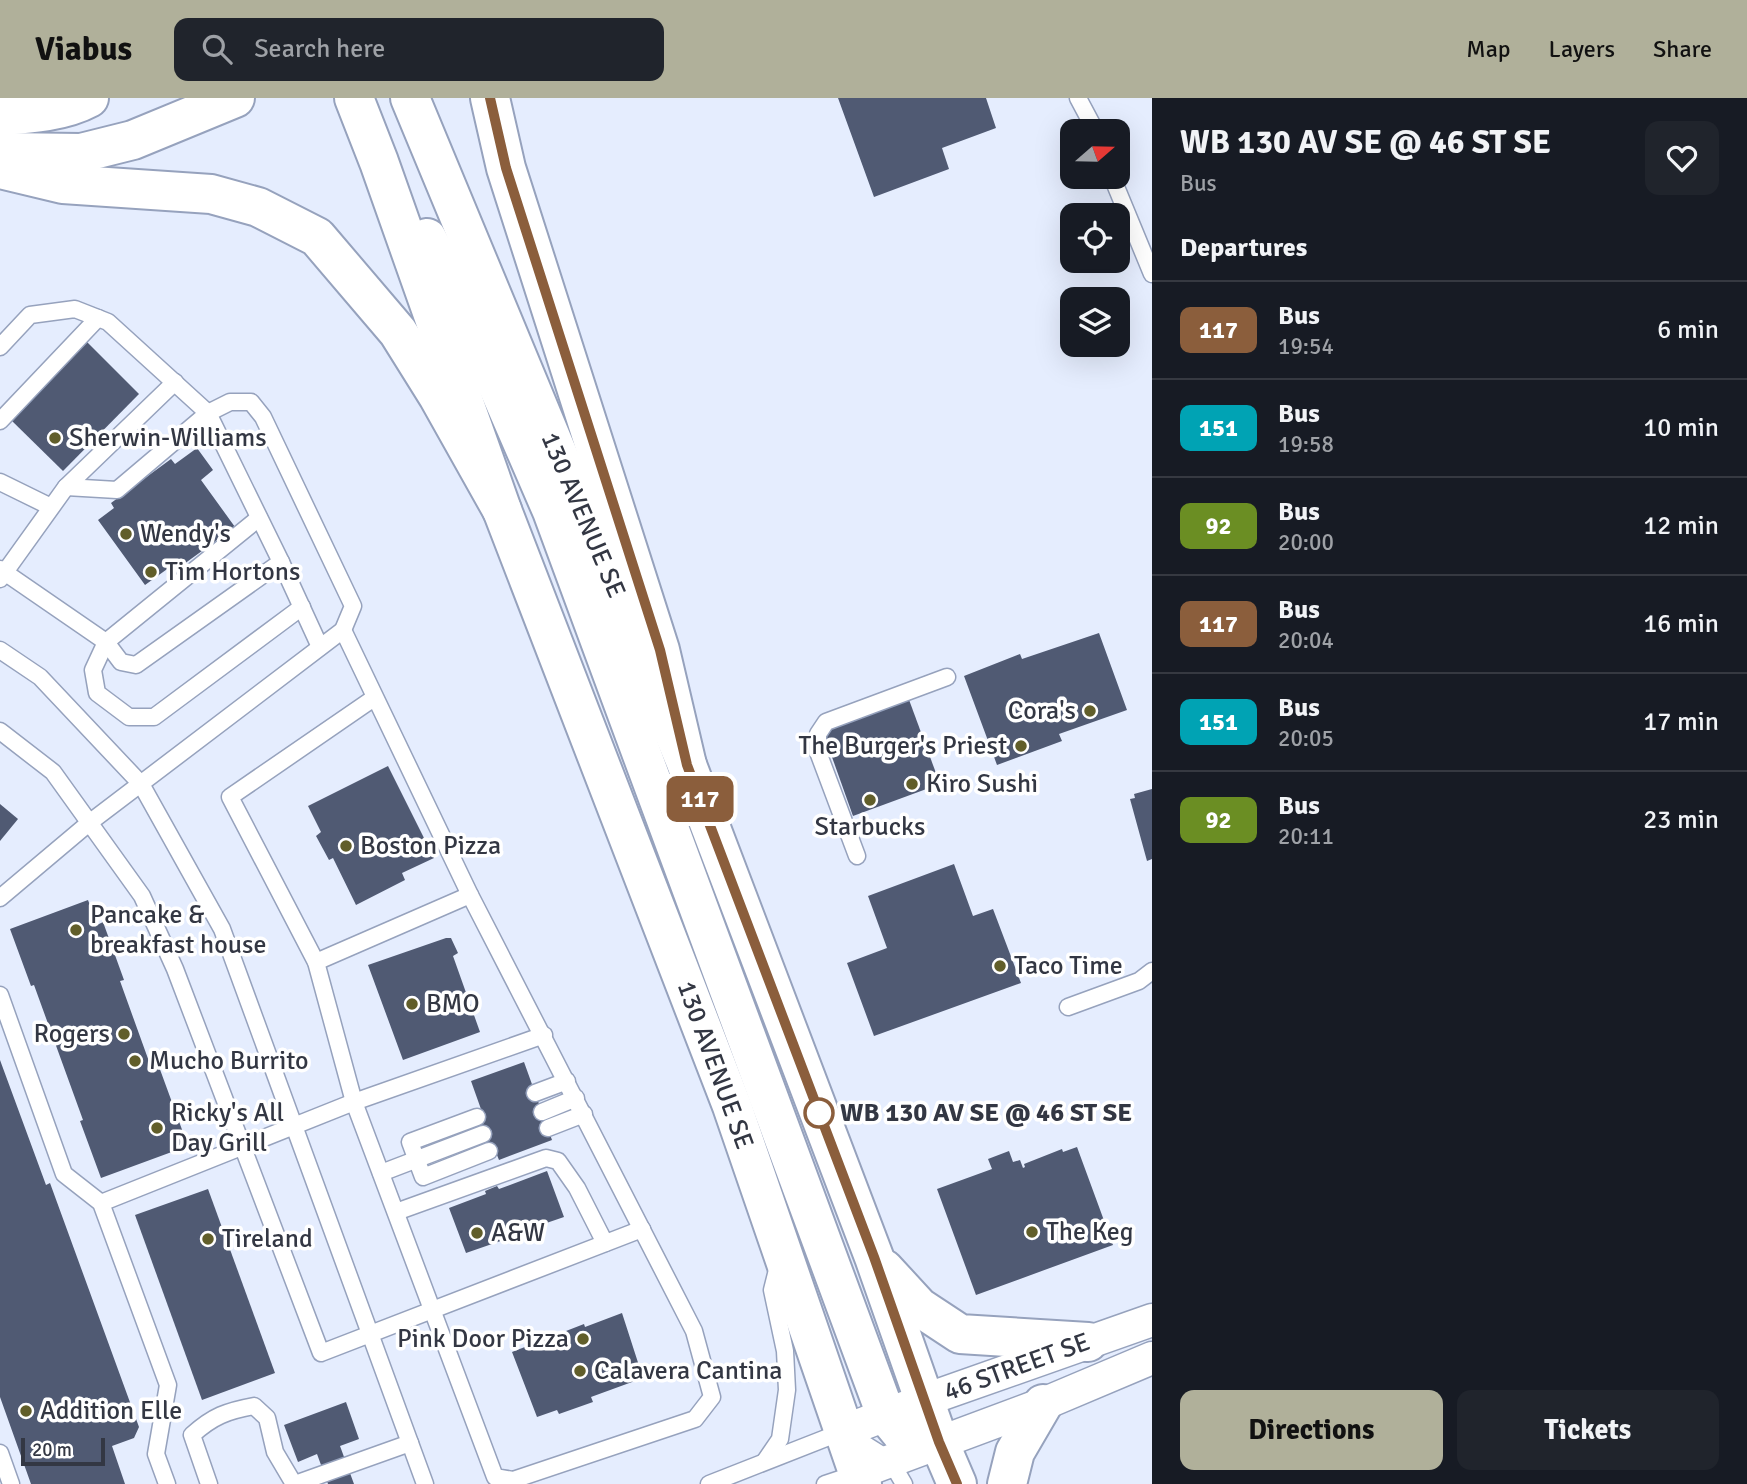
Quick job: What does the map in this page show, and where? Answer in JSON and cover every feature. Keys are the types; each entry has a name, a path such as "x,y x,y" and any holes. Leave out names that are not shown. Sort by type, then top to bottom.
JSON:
{"main road":[{"path":"0,116 35,113 79,104 89,98"},
{"path":"0,152 81,153 143,136 235,98"},
{"name":"130 AVENUE SE","path":"354,98 502,510 732,1106 844,1432 868,1477"},
{"name":"130 AVENUE SE","path":"410,98 687,765 874,1257 939,1442 957,1484"},
{"path":"490,98 506,168 660,650 687,765"},
{"path":"379,162 431,244 467,317 552,511 886,1415 905,1438 939,1442"},
{"path":"0,169 63,184 211,194 258,207 317,237 398,332 438,396 502,510"},
{"path":"874,1257 919,1307 960,1334 1088,1342"},
{"path":"1007,1484 1015,1452 1043,1404"}],"street":[{"name":"46 STREET SE","path":"844,1432 925,1400 1152,1320"},
{"name":"46 STREET SE","path":"868,1477 939,1442 1043,1404 1152,1358"}],"lane":[{"path":"1078,98 1089,119"},
{"path":"1088,98 1093,119"},
{"path":"1117,189 1151,270"},
{"path":"0,347 30,315 75,309 108,321 175,382 208,413 320,647"},
{"path":"0,421 99,318"},
{"path":"175,382 66,487 2,573 106,642 121,662 136,665 281,562"},
{"path":"0,898 89,823 343,630 353,606 263,417 251,402 230,402 208,413 117,490 66,487"},
{"path":"0,482 51,507"},
{"path":"259,518 106,642 93,670 97,693 129,717 154,717 302,607"},
{"path":"343,630 470,895 694,1331 712,1397 695,1419 513,1480 495,1477 354,1102 316,962 230,797 374,698"},
{"path":"0,650 40,677 141,784 222,929 425,1484"},
{"path":"856,856 818,752 818,734 826,722 947,677"},
{"path":"0,731 53,772 142,896 175,969 321,1353 642,1229"},
{"path":"316,962 470,895"},
{"path":"1068,1007 1139,981 1152,971"},
{"path":"0,995 64,1174 101,1203 168,1385 156,1454 167,1484"},
{"path":"101,1203 354,1102 544,1035"},
{"path":"535,1093 567,1081"},
{"path":"542,1112 576,1098"},
{"path":"548,1128 584,1114"},
{"path":"477,1117 410,1142 416,1160 423,1177 489,1151"},
{"path":"381,1173 483,1134"},
{"path":"396,1212 546,1158 558,1161 577,1188 605,1243"},
{"path":"765,1461 780,1439 787,1390 785,1352 772,1290 782,1254"},
{"path":"209,1484 192,1435 228,1410 254,1406 267,1418 275,1452 294,1484 410,1443"},
{"path":"709,1484 844,1432"},
{"path":"0,1453 11,1484"}],"building":[{"path":"838,98 986,98 996,128 942,148 949,169 874,197"},
{"path":"87,342 139,394 63,471 10,419"},
{"path":"197,448 213,470 201,480 235,527 173,572 170,567 145,585 98,520 114,508 111,503 171,459 175,464"},
{"path":"1099,633 1127,710 1059,734 1062,741 997,765 964,676 1020,654 1022,659"},
{"path":"908,697 940,784 853,816 822,729"},
{"path":"388,766 434,858 402,873 405,880 356,905 333,858 329,860 316,836 321,832 308,806"},
{"path":"1152,789 1152,859 1147,861 1130,799 1135,798 1134,794"},
{"path":"0,804 18,819 0,841"},
{"path":"954,864 973,916 993,909 1021,983 874,1036 847,963 887,948 868,896"},
{"path":"88,900 97,925 103,922 124,980 120,981 151,1067 158,1064 188,1146 101,1178 34,985 31,986 10,929"},
{"path":"451,938 458,953 453,956 480,1032 403,1060 368,965"},
{"path":"0,1060 46,1185 50,1183 139,1427 134,1438 112,1446 125,1484 31,1484 0,1397"},
{"path":"524,1062 552,1140 499,1160 497,1155 491,1157 476,1114 482,1112 471,1081"},
{"path":"1077,1147 1113,1245 976,1295 937,1189 992,1169 988,1159 1009,1151 1013,1162 1020,1160 1023,1168 1024,1164 1062,1149 1063,1152"},
{"path":"547,1171 564,1217 466,1253 449,1208 486,1194 485,1191 497,1186 499,1189"},
{"path":"208,1189 275,1373 202,1400 135,1215"},
{"name":"Calavera Cantina","path":"622,1313 643,1378 591,1397 593,1402 559,1414 557,1410 537,1417 512,1352 584,1324 585,1327"},
{"path":"346,1402 359,1439 340,1446 354,1484 328,1484 317,1454 298,1462 284,1425"}],"bus line":[{"name":"117","path":"490,98 506,168 660,650 687,765 874,1257 939,1442 957,1484"}],"place":[{"name":"Sherwin-Williams","path":"55,438"},
{"name":"Wendy's","path":"126,534"},
{"name":"Tim Hortons","path":"151,572"},
{"name":"Cora's","path":"1090,711"},
{"name":"The Burger's Priest","path":"1021,746"},
{"name":"Kiro Sushi","path":"912,784"},
{"name":"Starbucks","path":"870,800"},
{"name":"Boston Pizza","path":"346,846"},
{"name":"Pancake & breakfast house","path":"76,930"},
{"name":"Taco Time","path":"1000,966"},
{"name":"BMO","path":"412,1004"},
{"name":"Rogers","path":"124,1034"},
{"name":"Mucho Burrito","path":"135,1061"},
{"name":"WB 130 AV SE @ 46 ST SE","path":"819,1113"},
{"name":"Ricky's All Day Grill","path":"157,1128"},
{"name":"The Keg","path":"1032,1232"},
{"name":"A&W","path":"477,1233"},
{"name":"Tireland","path":"208,1239"},
{"name":"Pink Door Pizza","path":"583,1339"},
{"name":"Calavera Cantina","path":"580,1371"},
{"name":"Addition Elle","path":"26,1411"}]}
